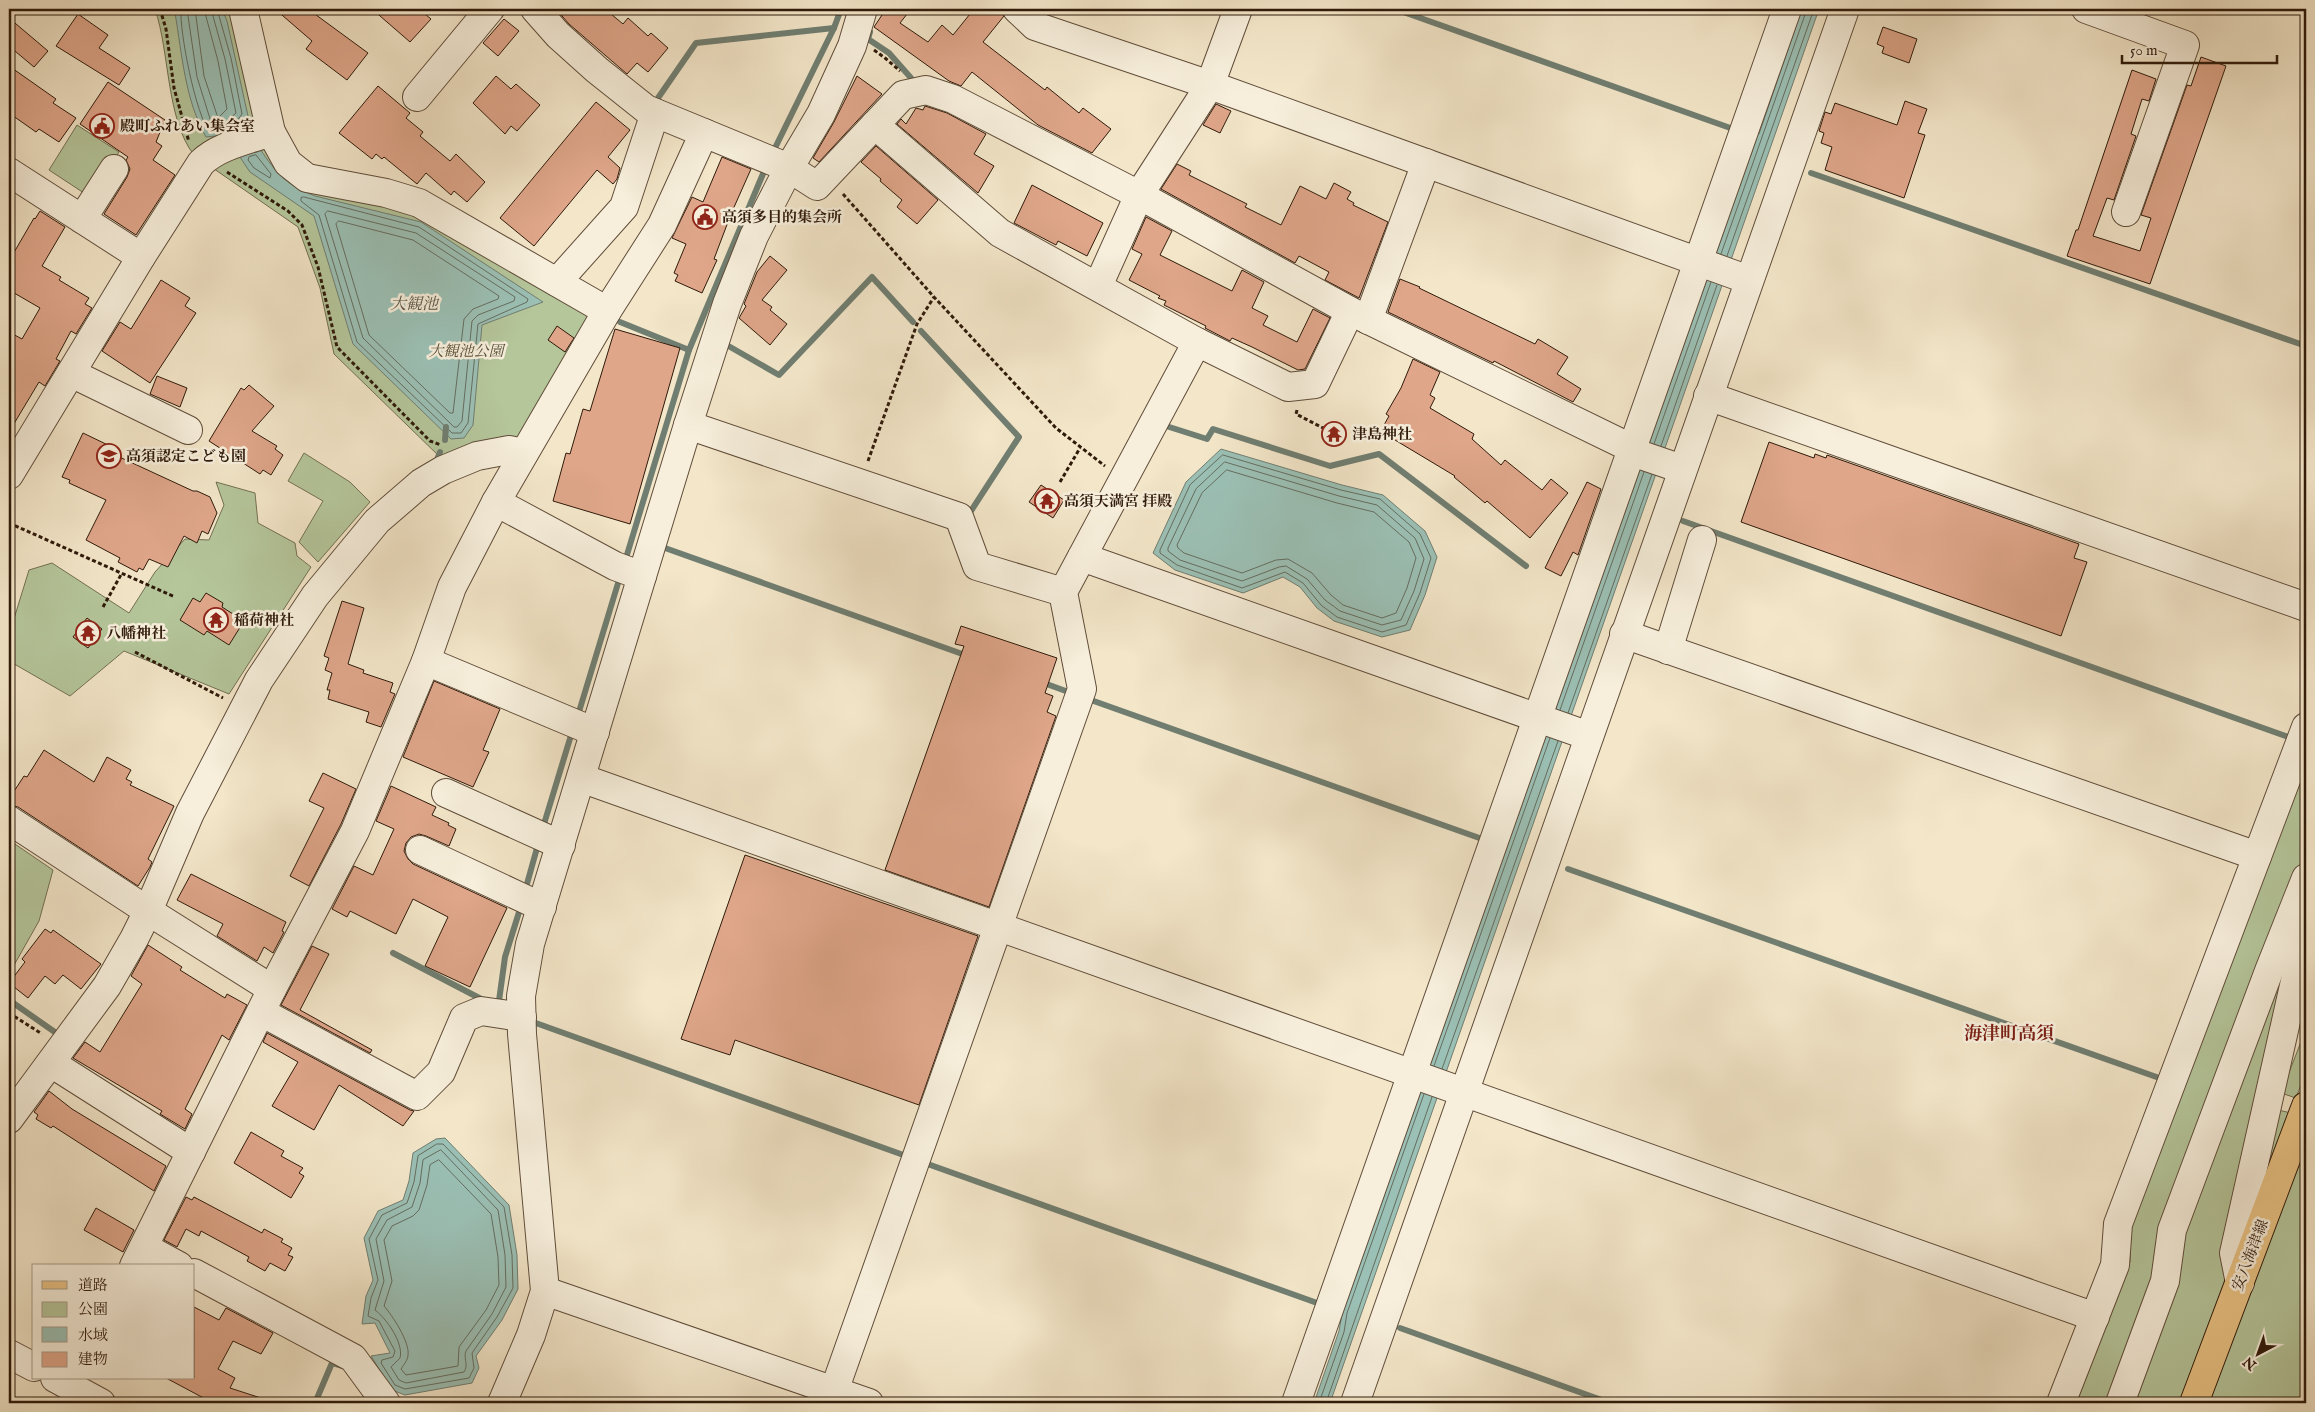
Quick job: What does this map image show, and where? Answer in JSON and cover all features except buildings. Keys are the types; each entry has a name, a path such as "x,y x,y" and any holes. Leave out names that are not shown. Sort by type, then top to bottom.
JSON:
{"main road":[{"name":"安八海津線","path":"2194,1403 2306,1106"}],"street":[{"path":"244,9 271,132 288,163 307,178 386,193 419,203 607,311"},
{"path":"416,97 490,9"},
{"path":"535,9 558,35 597,70 646,109 789,168 817,186 903,95 926,90 952,99 1139,195 1359,316 1635,452 1674,467"},
{"path":"502,1403 531,1335 544,1291 521,996 530,944 688,425 727,304 754,236 789,168 821,114 854,39 864,9"},
{"path":"1017,9 1035,26 1210,85 1744,279"},
{"path":"1098,286 1139,195 1210,85 1238,9"},
{"path":"1355,1403 1435,1081 1542,719 1702,264 1787,9"},
{"path":"1296,1403 1435,1081 1624,634 1674,467 1708,396 1744,279 1845,9"},
{"path":"2086,9 2186,45 2126,212"},
{"path":"557,282 624,207 655,113"},
{"path":"875,125 1000,233 1198,342 1288,387 1315,384 1359,316 1426,164"},
{"path":"9,475 141,257 205,159 237,144 271,132"},
{"path":"171,1264 139,1256 267,1000 355,831 426,661 452,587 524,453 607,311 662,224 704,133"},
{"path":"82,219 114,169"},
{"path":"9,172 141,257"},
{"path":"834,1391 997,925 1082,689 1063,592 1198,342"},
{"path":"71,373 188,430"},
{"path":"1708,396 2306,607"},
{"path":"688,425 959,517 977,566 1063,592"},
{"path":"9,1119 107,986 148,912 190,813 259,680 315,596 377,521 421,482 443,470 477,456 509,450 524,453"},
{"path":"496,502 616,566 642,576"},
{"path":"1668,650 1702,540"},
{"path":"1082,557 1581,733"},
{"path":"1624,634 2257,856"},
{"path":"426,661 595,732"},
{"path":"2062,1403 2114,1265 2118,1224 2306,727"},
{"path":"581,778 2095,1316"},
{"path":"446,793 561,845"},
{"path":"9,820 148,912 267,1000 418,1096 441,1072 464,1018 480,1011 522,1017"},
{"path":"420,850 542,907"},
{"path":"2120,1403 2166,1281 2172,1230 2265,980 2306,878"},
{"path":"2240,1283 2234,1253 2306,932"},
{"path":"56,1055 191,1152"},
{"path":"195,1275 352,1358 386,1403"},
{"path":"544,1291 869,1403"},
{"path":"9,1354 32,1366"},
{"path":"69,1387 101,1403"}],"path":[{"path":"160,9 166,29 174,88 189,142 205,159 288,211 302,225 318,267 338,347 430,441 462,451 464,461"},
{"path":"854,39 886,58 902,74 914,93"},
{"path":"827,176 934,298 1056,428 1123,480"},
{"path":"860,483 917,324 934,298"},
{"path":"1060,482 1080,448"},
{"path":"9,523 175,597"},
{"path":"103,607 122,573"},
{"path":"134,652 244,709"},
{"path":"9,1012 56,1055"}],"green space":[{"name":"大観池公園","path":"155,9 232,9 269,151 420,215 596,319 523,440 443,460 334,354 320,288 298,227 194,155 185,140 173,105 160,26"},
{"path":"77,125 119,152 90,197 49,170"},
{"path":"304,453 350,482 370,502 318,562 299,542 323,501 288,481"},
{"path":"216,482 255,493 258,523 295,543 297,556 311,567 229,694 124,651 70,696 9,661 9,635 29,570 52,563 129,613 155,572 185,539 209,540 224,505"},
{"path":"2306,766 2306,849 2299,878 2159,1280 2113,1403 2076,1403 2130,1262 2130,1224"},
{"path":"9,840 53,870 39,921 9,974"},
{"path":"2306,893 2228,1282 2182,1403 2127,1403 2176,1235"},
{"path":"2306,1029 2306,1071 2296,1098 2281,1093"},
{"path":"2274,1109 2291,1113 2251,1217"},
{"path":"2306,1144 2306,1403 2207,1403"}],"water":[{"name":"大観池","path":"177,9 222,9 227,21 248,116 235,128 248,151 260,149 283,178 305,192 421,222 543,302 482,325 473,425 464,438 451,439 353,344 314,216 250,172 225,135 206,137 193,108 189,92 175,13"},
{"path":"1802,9 1819,9 1330,1403 1314,1403 1339,1331 1342,1314 1338,1312 1344,1309 1756,140 1752,138 1754,133 1759,134"},
{"path":"1221,449 1342,485 1383,495 1425,531 1437,557 1425,595 1410,630 1382,637 1334,621 1317,608 1300,587 1283,577 1243,593 1175,570 1153,553 1186,482"},
{"path":"445,1138 509,1205 517,1255 518,1289 502,1320 476,1356 479,1368 472,1383 405,1395 392,1390 371,1356 390,1353 375,1323 362,1324 366,1296 373,1280 364,1238 378,1211 403,1200 409,1181 413,1153 436,1139"}],"waterway":[{"path":"774,150 834,28 841,9"},
{"path":"1395,9 1736,130"},
{"path":"658,98 696,43 834,28"},
{"path":"870,32 868,39 889,53 911,78"},
{"path":"626,558 689,350 765,169"},
{"path":"1811,173 2306,346"},
{"path":"725,344 779,375 872,277 913,322"},
{"path":"620,322 689,350"},
{"path":"921,331 1019,437 969,514 970,516"},
{"path":"1161,428 1163,425 1207,439 1213,429 1330,466 1379,454 1526,566"},
{"path":"445,440 446,427"},
{"path":"438,457 440,452"},
{"path":"1683,521 2291,738"},
{"path":"665,548 968,656"},
{"path":"578,715 619,580"},
{"path":"1041,682 1074,694"},
{"path":"1088,699 1485,840"},
{"path":"544,824 572,732"},
{"path":"525,891 537,848"},
{"path":"1568,869 2165,1080"},
{"path":"498,1008 505,957 520,909"},
{"path":"393,953 485,1001"},
{"path":"9,1000 59,1035 61,1032"},
{"path":"533,1022 909,1157"},
{"path":"922,1162 1320,1304"},
{"path":"1400,1328 1610,1403"},
{"path":"315,1403 332,1363 342,1366"}],"place":[{"name":"殿町ふれあい集会室","path":"102,126"},
{"name":"高須多目的集会所","path":"705,217"},
{"name":"津島神社","path":"1334,434"},
{"name":"高須認定こども園","path":"109,456"},
{"name":"高須天満宮 拝殿","path":"1047,501"},
{"name":"稲荷神社","path":"216,620"},
{"name":"八幡神社","path":"88,633"}],"district":[{"name":"海津町高須","path":"2009,1033"}]}
